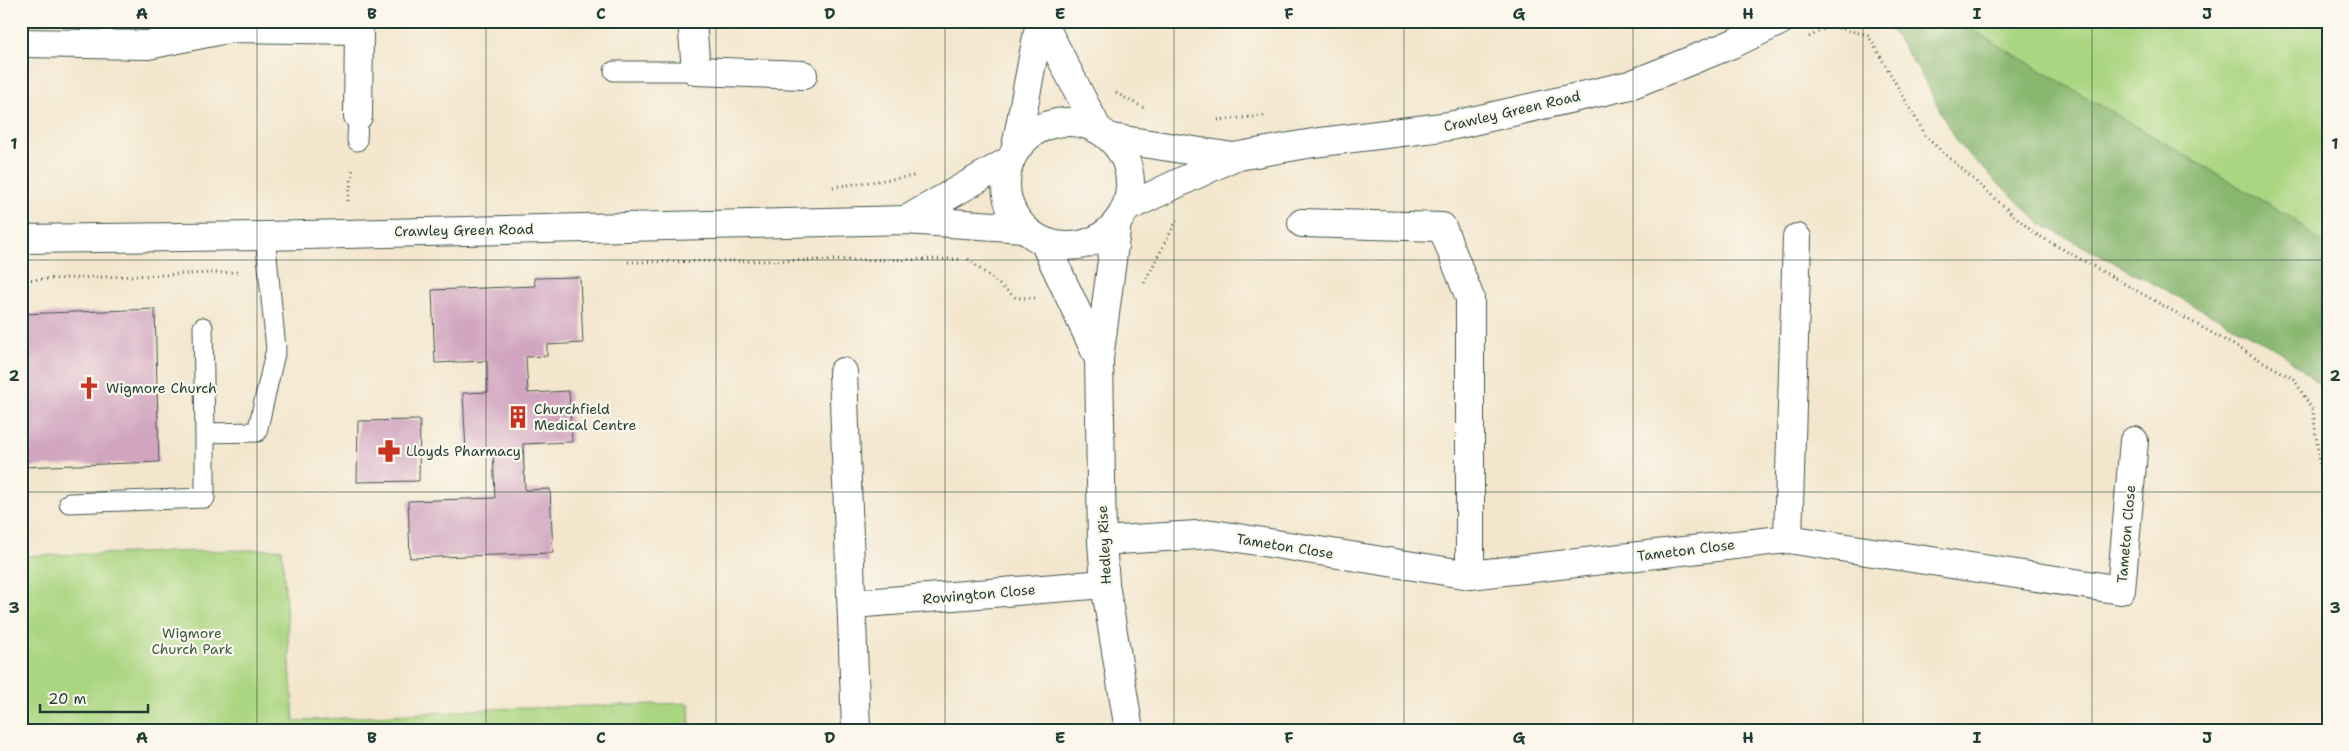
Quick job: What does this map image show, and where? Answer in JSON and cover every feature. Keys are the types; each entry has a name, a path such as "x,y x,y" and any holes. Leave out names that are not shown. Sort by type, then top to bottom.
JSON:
{"street":[{"path":"692,21 696,71 803,75"},
{"path":"1041,21 1104,133 1120,150 1127,163 1130,178 1130,193 1122,215 1102,236 1084,244 1064,246 1034,235 1012,214 1006,197 1005,179 1013,154 1041,21"},
{"name":"Crawley Green Road","path":"1122,215 1233,157 1313,144 1450,126 1630,84 1732,44 1780,21"},
{"path":"21,43 148,45 232,28 358,26 357,129"},
{"path":"1013,154 1029,134 1044,125 1062,121 1080,122 1104,133"},
{"name":"Crawley Green Road","path":"1104,133 1233,157"},
{"name":"Crawley Green Road","path":"906,220 1013,154"},
{"name":"Hedley Rise","path":"1122,215 1099,359 1102,540 1105,584 1129,730"},
{"name":"Crawley Green Road","path":"21,238 265,236 906,220 1034,235"},
{"path":"1302,223 1442,227 1470,298 1470,576"},
{"name":"Hedley Rise","path":"1034,235 1099,359"},
{"path":"1788,539 1797,238"},
{"path":"843,372 856,730"},
{"name":"Tameton Close","path":"1102,540 1213,534 1470,576 1788,539 2121,590 2134,441"},
{"name":"Rowington Close","path":"852,604 1105,584"}],"lane":[{"path":"614,71 696,71"},
{"path":"205,433 257,432 276,349 265,236"},
{"path":"69,503 205,498 203,327"}],"path":[{"path":"1826,21 1830,26 1868,35 1926,138 2034,233 2294,379 2313,411 2328,530"},
{"path":"1112,90 1154,114"},
{"path":"1215,120 1272,116"},
{"path":"348,205 357,129"},
{"path":"831,187 915,176"},
{"path":"619,262 970,258 1016,298 1043,298"},
{"path":"21,280 248,272"}],"green space":[{"path":"1880,21 1957,21 2292,218 2328,248 2328,392 2280,351 2041,224 1957,143 1922,76 1896,36"},
{"path":"1957,21 2328,21 2328,248 2292,218"},
{"name":"Wigmore Church Park","path":"282,549 294,721 490,709 689,703 690,730 21,730 21,556"}],"building":[{"name":"Churchfield Medical Centre","path":"580,277 583,343 547,345 547,356 526,357 528,393 569,391 572,442 523,444 525,490 550,489 553,553 410,558 408,501 495,498 493,451 466,452 463,393 488,392 487,361 435,363 432,290 535,286 534,278"},
{"name":"Wigmore Church","path":"155,309 159,462 21,467 21,314"},
{"name":"Lloyds Pharmacy","path":"420,420 419,481 357,482 358,421"}],"place":[{"name":"Wigmore Church","path":"89,388"},
{"name":"Churchfield Medical Centre","path":"518,417"},
{"name":"Lloyds Pharmacy","path":"389,451"}]}
